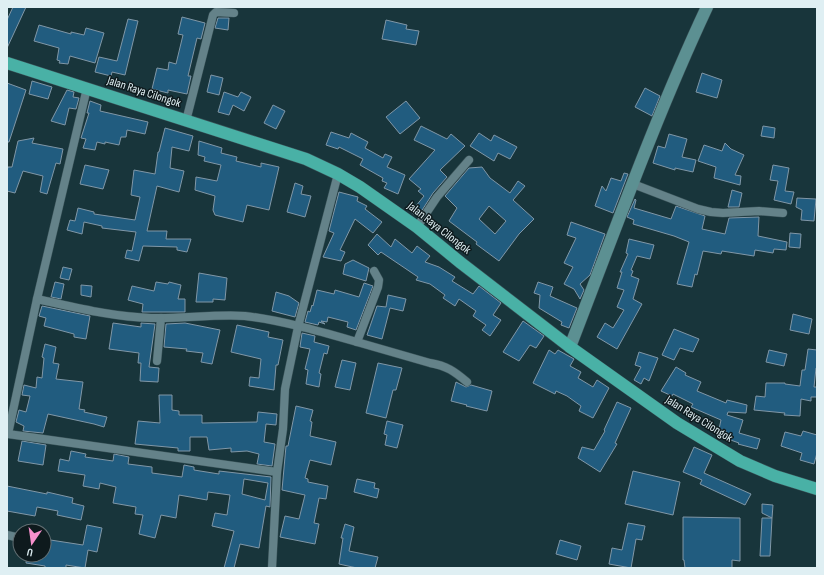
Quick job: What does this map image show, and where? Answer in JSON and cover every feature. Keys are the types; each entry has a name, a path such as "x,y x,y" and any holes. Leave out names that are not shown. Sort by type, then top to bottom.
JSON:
{"highway":[{"name":"Jalan Raya Cilongok","path":"7,63 306,159 338,174 360,187 417,227 570,347 671,419 740,461 775,476 816,486"}],"street":[{"path":"570,347 668,94 707,7"},
{"path":"186,120 213,15 216,12 234,13"},
{"path":"87,88 37,300 8,436 277,472"},
{"path":"417,227 437,197 469,160"},
{"path":"272,568 277,472 283,429 285,389 298,327 338,174"},
{"path":"633,184 698,209 711,212 723,213 759,211 783,213"},
{"path":"358,342 378,287 379,280 374,271"},
{"path":"37,300 98,312 150,318 220,315 245,316 271,320 442,365 459,374 467,382"},
{"path":"157,362 161,318"}],"building":[{"path":"13,7 26,7 7,48 7,20"},
{"path":"182,17 205,23 201,39 197,38 188,76 191,76 187,94 168,90 168,93 152,89 157,68 168,70 169,62 176,64 183,35 178,34"},
{"path":"218,18 229,18 228,30 215,28"},
{"path":"128,19 138,21 125,75 112,72 111,76 95,72 99,57 117,61"},
{"path":"386,20 407,25 406,29 419,31 416,45 382,39"},
{"path":"39,25 71,34 71,32 84,35 86,28 104,33 95,63 70,56 68,64 59,63 60,61 57,60 59,48 34,41"},
{"path":"702,73 722,80 717,98 696,92"},
{"path":"211,75 223,78 219,95 207,92"},
{"path":"32,81 52,87 48,99 29,94"},
{"path":"7,83 26,90 9,142 7,142"},
{"path":"645,88 660,96 652,116 635,107"},
{"path":"67,90 74,92 73,97 79,98 76,109 69,108 65,125 51,121"},
{"path":"224,92 238,97 241,92 251,97 244,111 233,105 229,115 218,112"},
{"path":"90,101 101,105 100,111 148,122 145,134 127,130 126,137 121,137 119,145 97,142 95,150 83,148 86,139 81,138 89,113 87,113"},
{"path":"406,101 420,118 400,134 386,117"},
{"path":"273,105 285,111 276,129 264,123"},
{"path":"421,126 447,139 451,134 465,146 440,170 447,177 433,193 419,215 415,215 411,212 424,196 418,191 421,189 409,179 435,150 414,140"},
{"path":"763,126 775,128 774,138 761,136"},
{"path":"165,128 193,136 189,151 172,147 170,168 184,171 179,192 157,186 147,231 167,231 166,239 191,239 187,252 177,250 177,247 143,246 139,261 125,258 127,250 132,251 136,232 102,228 102,226 84,222 82,234 67,230 70,220 75,221 78,208 94,212 94,214 135,220 140,197 131,195 134,170 155,174 158,152"},
{"path":"331,132 349,138 351,133 368,142 365,148 383,158 385,154 392,157 387,167 405,175 398,194 384,188 387,183 382,181 383,178 360,165 363,159 339,147 338,149 326,145"},
{"path":"479,133 491,141 494,135 517,147 510,159 498,153 494,161 470,146"},
{"path":"669,134 687,139 682,157 696,160 693,172 675,168 675,170 653,163 658,146 665,148"},
{"path":"34,138 32,143 63,149 60,164 56,163 47,194 40,192 43,176 23,171 15,193 7,191 7,171 8,167 12,167 18,141"},
{"path":"199,141 222,148 221,153 237,157 236,161 261,167 261,163 279,167 269,210 247,205 243,222 215,215 213,210 215,196 195,190 196,177 217,181 221,165 204,161 205,157 198,155"},
{"path":"725,143 731,149 744,155 735,175 741,176 740,185 714,178 716,167 698,161 704,145 722,151"},
{"path":"85,165 109,170 103,189 80,184"},
{"path":"773,165 789,168 785,191 794,192 791,204 774,200 778,181 770,180"},
{"path":"482,167 490,178 510,193 518,181 525,186 513,200 534,219 519,234 499,261 449,221 457,208 445,196 469,168","holes":["489,206 506,221 495,234 479,219"]},
{"path":"624,173 628,174 613,213 595,206 602,186 606,191 611,178 621,181"},
{"path":"295,183 303,186 301,194 311,196 305,217 287,212"},
{"path":"732,190 742,193 739,207 728,207"},
{"path":"339,192 358,197 357,201 367,206 365,209 382,222 373,233 355,219 340,250 345,252 341,261 323,257 334,233 329,231"},
{"path":"797,198 816,199 814,221 801,220 802,210 796,207"},
{"path":"635,199 634,208 671,219 676,206 705,216 702,229 725,234 729,218 759,217 758,236 787,242 786,250 774,249 773,253 755,250 754,256 722,251 721,254 703,251 697,275 695,274 692,287 677,284 689,242 633,224 634,220 627,217"},
{"path":"571,222 605,234 590,275 580,284 584,290 580,299 574,289 564,284 573,267 564,263 576,238 567,235"},
{"path":"790,233 801,234 800,248 789,247"},
{"path":"377,234 391,247 395,239 412,253 417,246 430,256 425,262 439,267 455,277 452,281 473,294 479,286 501,303 493,315 501,320 490,336 482,330 486,325 473,316 476,311 459,299 455,306 443,298 445,295 430,284 416,280 418,277 381,252 378,255 368,245"},
{"path":"629,239 654,245 650,259 637,256 631,270 633,271 631,276 639,279 633,299 642,304 617,349 597,337 605,323 613,328 624,310 617,307 624,290 617,288 622,272 620,272 628,254 626,253"},
{"path":"353,260 369,268 366,281 343,274 345,264"},
{"path":"63,267 72,269 69,280 60,278"},
{"path":"199,273 227,278 225,300 213,299 213,302 196,302"},
{"path":"55,282 64,284 61,299 51,297"},
{"path":"156,282 168,284 169,282 181,285 178,299 185,299 185,312 142,312 143,304 128,300 132,286 154,291"},
{"path":"538,282 553,287 550,296 577,308 569,328 561,325 562,322 539,308 540,295 534,293"},
{"path":"364,283 373,286 356,330 347,327 348,322 328,317 327,322 321,321 325,324 319,322 318,325 305,322 308,311 310,312 312,305 313,306 317,290 334,294 335,290 359,297"},
{"path":"81,285 92,286 91,297 81,295"},
{"path":"276,292 289,296 299,303 295,317 272,311"},
{"path":"388,295 406,299 403,311 390,308 382,339 367,335 377,306 386,307"},
{"path":"42,306 90,316 86,339 74,337 74,334 44,326 46,318 39,316"},
{"path":"793,314 812,319 809,334 790,330"},
{"path":"523,321 544,336 536,348 530,345 519,361 503,352"},
{"path":"113,323 141,327 141,323 155,324 149,367 159,368 158,382 140,381 141,363 138,363 139,353 109,349"},
{"path":"185,323 220,330 212,364 201,362 203,353 186,351 187,349 164,347 166,324"},
{"path":"237,325 269,332 268,337 283,340 278,365 276,365 274,390 249,386 250,377 259,378 261,359 231,352"},
{"path":"674,329 699,339 693,352 680,348 674,360 662,355"},
{"path":"302,333 315,336 314,342 329,346 327,354 324,353 319,373 321,374 319,387 306,384 308,370 305,369 310,349 300,347"},
{"path":"45,344 56,347 53,363 59,364 56,379 83,382 79,409 85,410 84,412 107,417 104,427 48,414 43,433 23,431 24,426 16,422 19,410 26,412 30,396 22,395 24,385 36,388 37,377 42,378 44,358 42,357"},
{"path":"808,349 817,350 817,369 816,368 814,387 817,387 817,397 811,397 811,401 801,399 800,416 754,410 756,396 765,397 766,383 785,383 800,386 802,370 805,370"},
{"path":"549,350 555,354 558,350 574,359 570,366 581,372 578,378 593,387 597,380 609,388 593,418 579,411 581,406 567,396 556,391 555,394 533,383"},
{"path":"769,350 787,354 784,366 766,362"},
{"path":"639,352 658,358 649,381 644,378 641,384 634,380 641,367 635,365"},
{"path":"342,360 356,363 350,390 335,387"},
{"path":"378,363 402,368 396,390 393,390 386,418 366,413"},
{"path":"676,367 686,373 685,375 701,382 697,391 726,403 727,400 747,405 746,413 728,412 727,415 743,420 739,433 760,439 757,449 738,444 739,443 725,438 726,431 719,429 721,420 691,407 693,404 673,394 672,396 661,391"},
{"path":"456,382 466,387 471,385 492,391 487,411 451,401"},
{"path":"159,395 172,395 172,410 179,411 179,415 202,415 202,423 257,422 258,412 277,414 276,425 266,424 264,442 275,444 272,466 257,464 259,454 247,451 231,452 231,448 209,450 207,437 190,437 190,451 178,451 178,448 135,444 138,421 160,423"},
{"path":"617,402 631,408 615,443 617,444 600,472 578,458 582,447 594,450 605,431 604,430"},
{"path":"296,406 313,410 310,421 312,422 310,436 336,442 331,465 310,460 305,478 308,479 308,482 328,486 326,499 319,498 314,523 319,524 315,544 280,537 285,516 299,519 305,495 282,490 286,446 288,446"},
{"path":"387,421 403,425 397,448 385,445 387,435 384,434"},
{"path":"803,431 817,435 817,453 814,464 800,460 802,453 781,446 785,432 801,436"},
{"path":"22,441 46,445 43,465 18,461"},
{"path":"694,447 712,455 704,473 751,494 745,505 700,484 702,480 683,472"},
{"path":"71,451 86,454 85,457 113,461 114,454 129,457 128,464 152,467 152,473 182,477 184,465 194,467 194,470 219,474 219,471 271,477 270,507 266,506 259,548 240,544 234,568 224,568 234,531 212,526 215,513 227,515 230,495 208,492 207,500 179,495 176,518 161,515 155,538 139,534 143,515 135,514 136,507 113,503 116,487 100,483 99,489 83,486 85,475 58,471 60,459 69,461","holes":["244,479 268,483 265,500 242,494"]},
{"path":"633,471 680,482 673,515 625,504"},
{"path":"357,479 375,483 374,488 379,489 377,498 354,492"},
{"path":"7,486 47,494 47,492 73,498 72,503 84,506 81,520 57,515 58,511 37,507 35,516 7,511"},
{"path":"762,504 773,505 772,518 762,513"},
{"path":"683,517 740,518 740,561 732,560 732,568 685,568 683,560"},
{"path":"762,518 772,518 770,556 760,556"},
{"path":"628,523 645,526 642,540 636,539 631,568 609,564 612,548 622,550"},
{"path":"345,524 354,527 349,551 378,557 375,568 357,568 339,564 343,538 341,538"},
{"path":"87,525 102,528 97,552 88,550 85,568 66,565 66,568 45,568 45,566 26,563 52,563 52,540 83,545"},
{"path":"560,540 581,546 577,560 556,554"}]}
